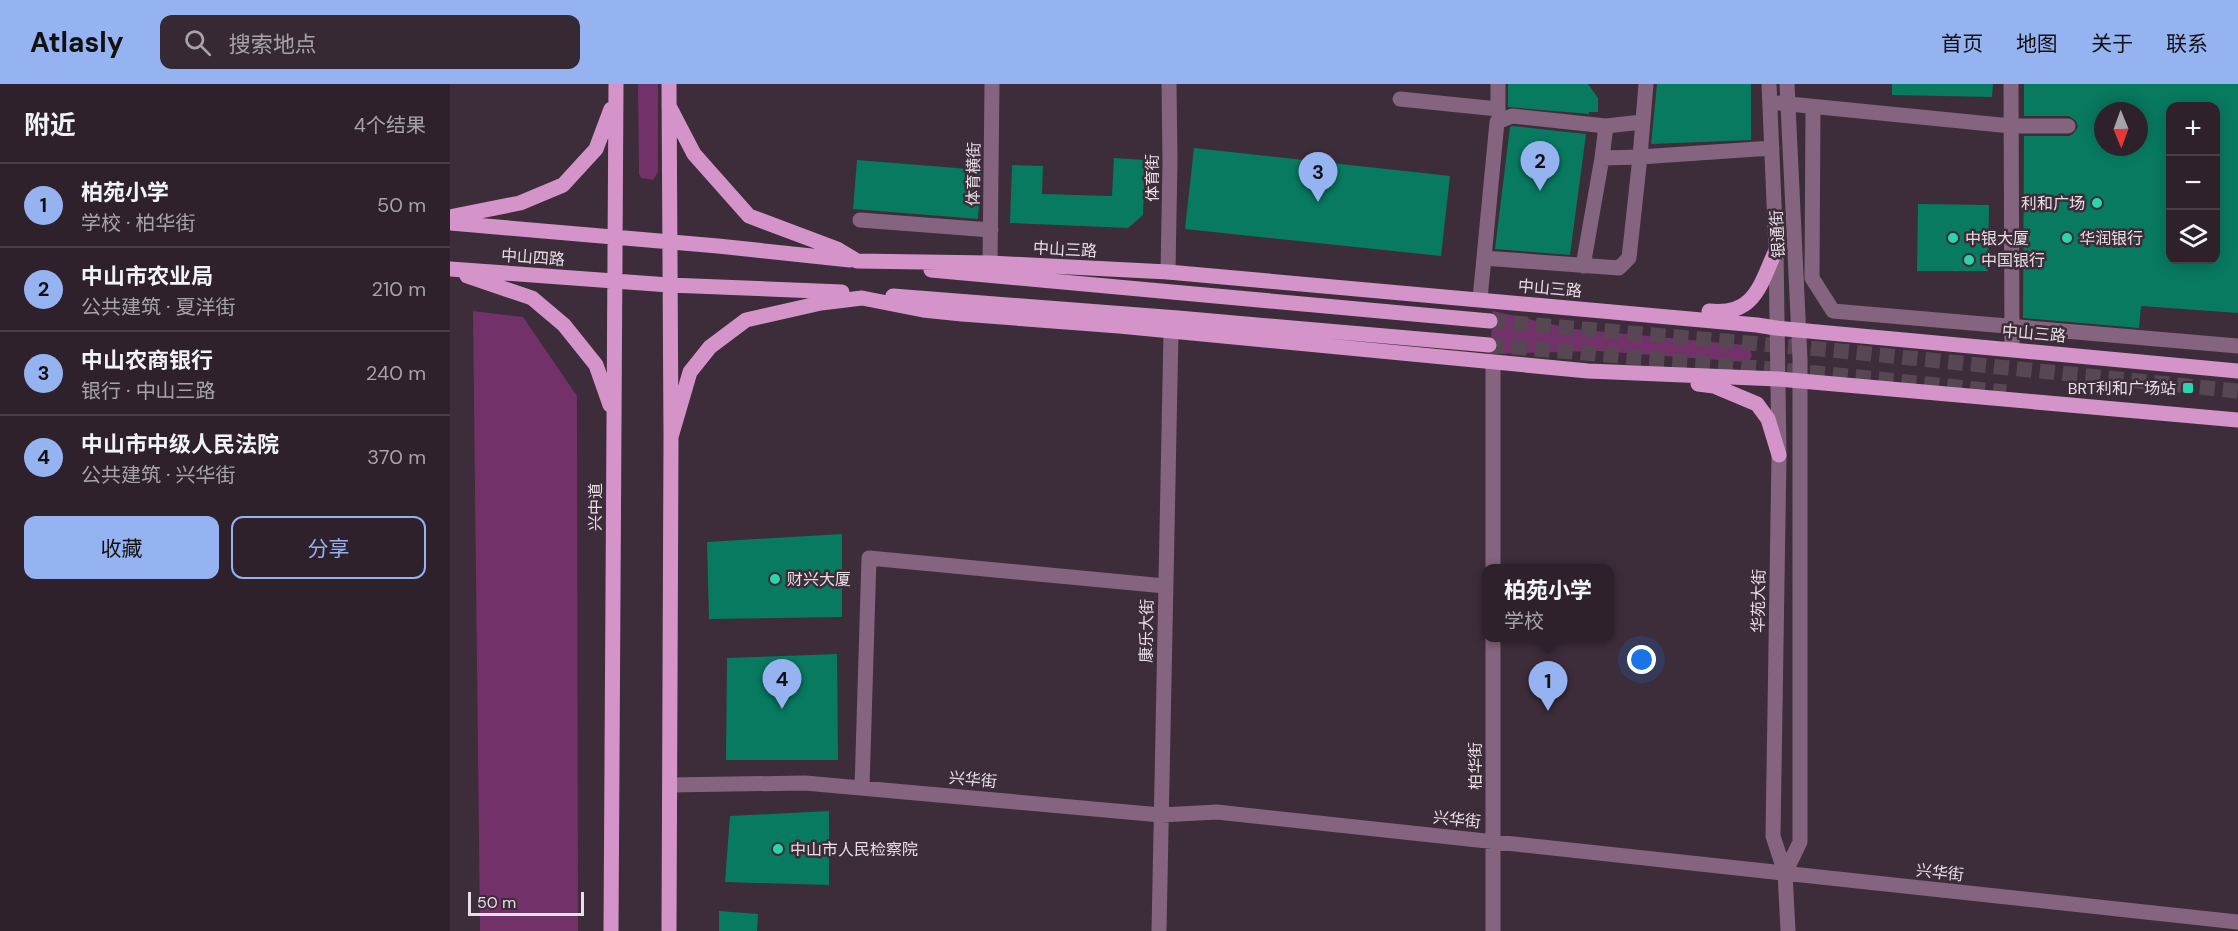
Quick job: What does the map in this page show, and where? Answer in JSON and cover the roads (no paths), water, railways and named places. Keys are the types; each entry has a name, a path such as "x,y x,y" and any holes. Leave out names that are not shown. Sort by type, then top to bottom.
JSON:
{"main road":[{"path":"669,84 668,241 671,436 669,931"},
{"path":"450,217 520,203 563,185 596,149 616,91"},
{"name":"兴中道","path":"611,931 616,91"},
{"path":"669,106 694,154 749,216 837,249 857,261"},
{"name":"中山四路","path":"450,224 614,236"},
{"name":"中山三路","path":"614,236 857,261 956,274 1490,321"},
{"path":"1593,310 1656,306 1727,313 1753,300 1776,250"},
{"name":"中山三路","path":"857,261 990,263 1168,272 2238,370"},
{"path":"450,270 532,298 564,326 596,365 614,418"},
{"name":"中山四路","path":"450,270 669,285"},
{"path":"669,285 859,295 1489,345"},
{"path":"671,436 690,372 710,348 746,320 859,295 933,311 1588,371 1714,386 1756,404 1768,419 1779,455"},
{"path":"1588,371 1778,379 2238,420"}],"street":[{"name":"体育横街","path":"990,263 992,84"},
{"name":"体育街","path":"1168,272 1169,84"},
{"path":"1400,99 1498,109 1498,84"},
{"path":"1484,258 1619,268 1629,258 1646,84"},
{"name":"华苑大街","path":"1769,84 1776,250 1779,455 1773,836 1785,873 1788,931"},
{"name":"银通街","path":"1787,84 1796,242 1799,382"},
{"path":"2011,84 2012,349"},
{"path":"1770,101 2011,126 2068,126"},
{"path":"1812,107 1812,278 1833,311 2238,346"},
{"path":"1480,299 1497,122 1512,116 1606,126 1642,122"},
{"path":"1583,266 1606,126"},
{"path":"1602,158 1772,148"},
{"path":"860,220 991,230"},
{"name":"康乐大街","path":"1159,931 1171,331"},
{"path":"2129,360 2134,337"},
{"path":"1493,363 1493,564"},
{"name":"华苑大街","path":"1785,873 1800,842 1799,382"},
{"path":"862,788 869,558 1165,586"},
{"name":"柏华街","path":"1493,642 1493,931"},
{"name":"兴华街","path":"670,785 805,783 1161,814 1217,812 2238,922"}],"tunnel":[{"path":"1490,321 1831,350 2238,391"},
{"path":"1489,345 1829,374 2006,392"}],"place":[{"name":"中山市农业局","path":"1540,191"},
{"name":"中山农商银行","path":"1318,202"},
{"name":"利和广场","path":"2097,203"},
{"name":"中银大厦","path":"1953,238"},
{"name":"华润银行","path":"2067,238"},
{"name":"中国银行","path":"1969,260"},
{"name":"BRT利和广场站","path":"2188,388"},
{"name":"财兴大厦","path":"775,579"},
{"name":"中山市中级人民法院","path":"782,709"},
{"name":"柏苑小学","path":"1548,711"},
{"name":"中山市人民检察院","path":"778,849"}]}
